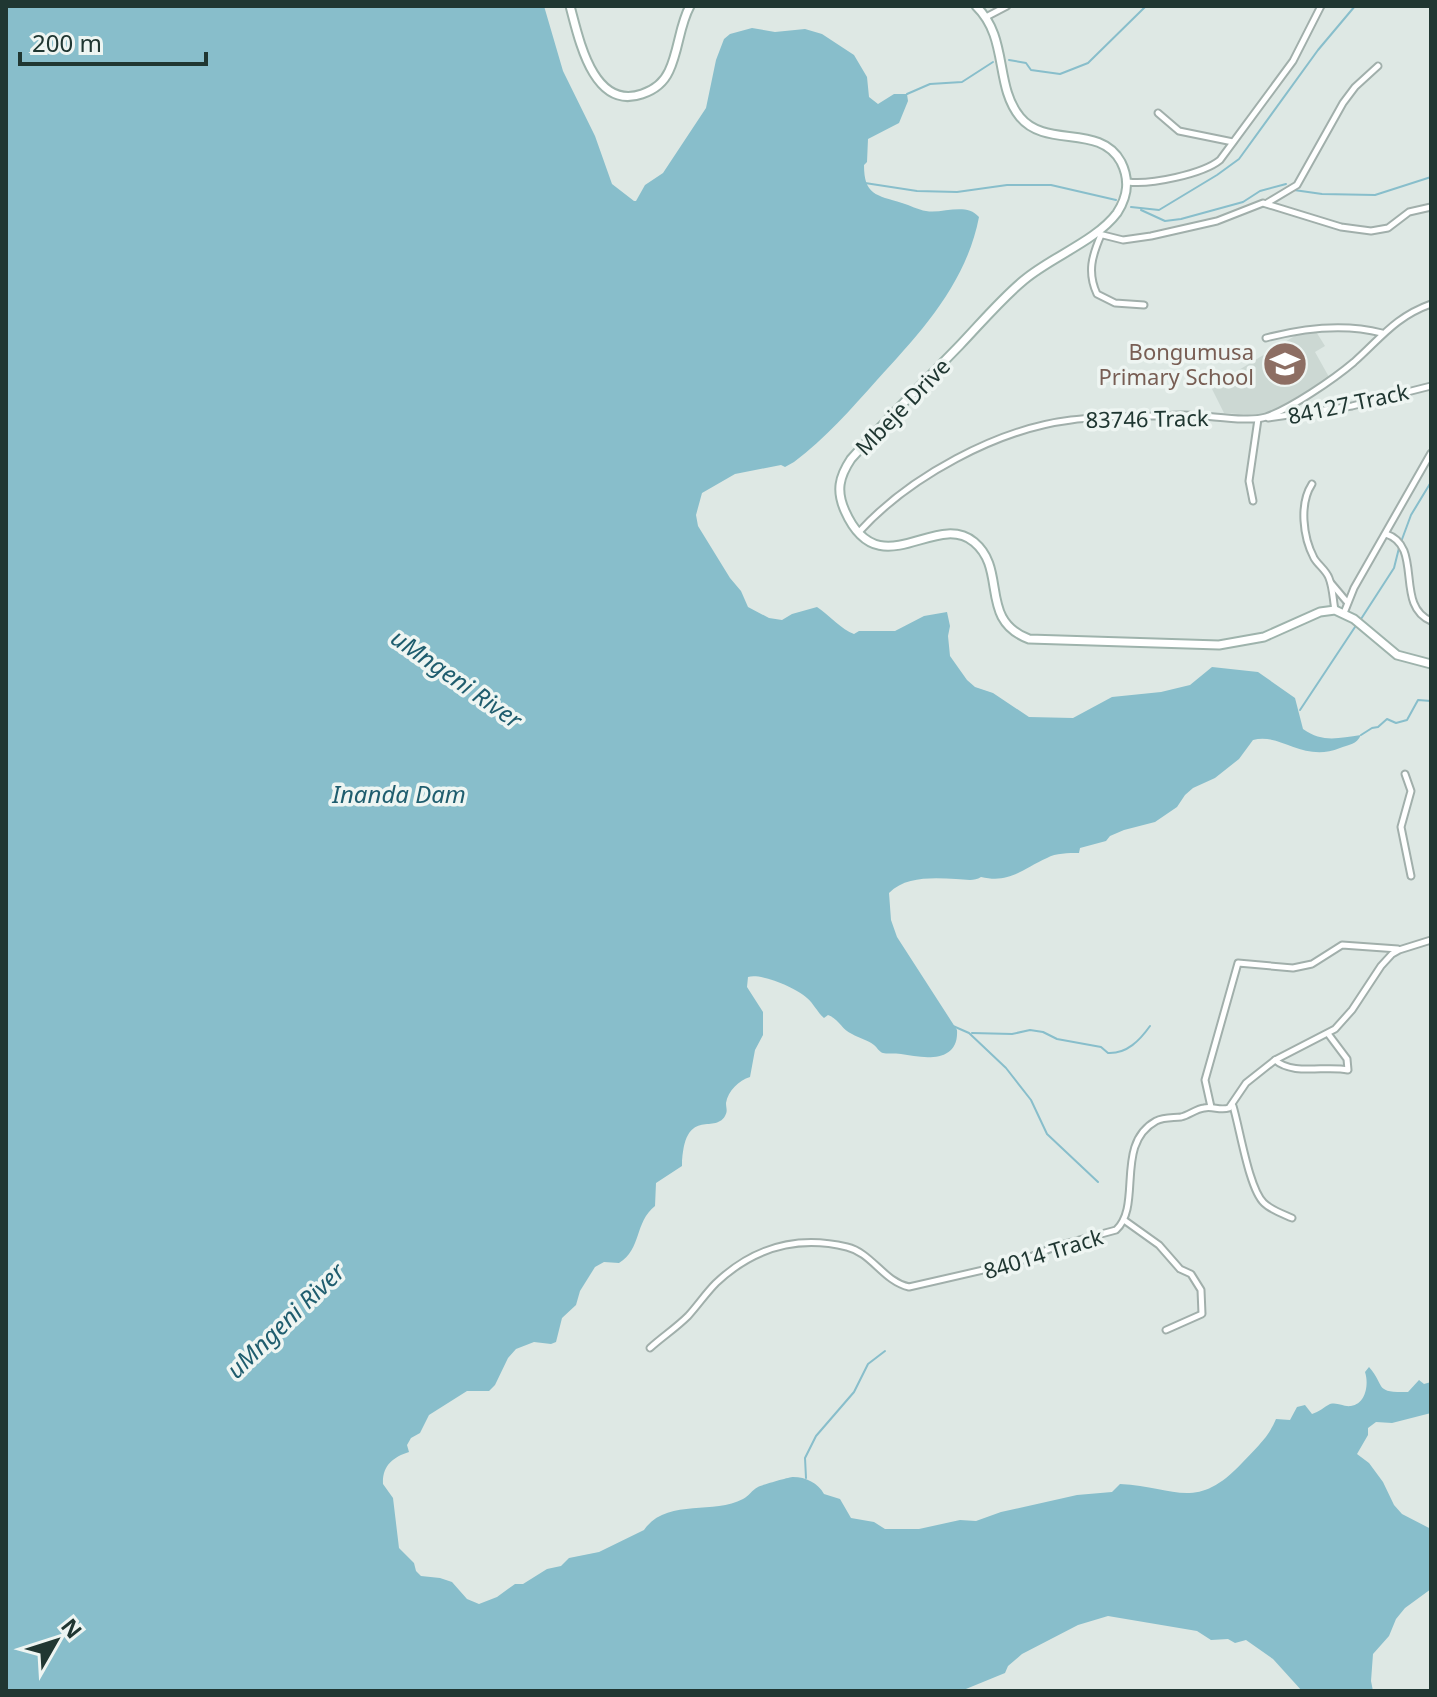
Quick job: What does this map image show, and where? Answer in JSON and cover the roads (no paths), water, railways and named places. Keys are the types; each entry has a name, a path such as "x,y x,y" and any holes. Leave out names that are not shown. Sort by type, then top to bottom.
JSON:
{"street":[{"path":"570,6 589,64 600,84 612,93 630,98 653,90 670,71 684,17 690,6"},
{"path":"976,6 995,31 1007,86 1020,117 1028,125 1045,132 1106,145 1118,158 1128,182 1148,182 1210,167 1220,160 1293,61 1321,6"},
{"path":"986,17 1007,6"},
{"path":"1144,305 1115,303 1097,294 1091,257 1098,234 1123,240 1217,221 1267,203 1297,185 1343,103 1378,66"},
{"path":"1158,113 1179,131 1233,142"},
{"name":"Mbeje Drive","path":"859,532 845,510 839,486 841,474 851,459 1009,294 1050,261 1098,234 1115,215 1126,194 1128,182"},
{"path":"1267,203 1364,232 1388,228 1409,212 1431,207"},
{"name":"83746 Track","path":"859,532 886,505 945,465 1036,427 1077,419 1184,415 1265,418 1348,367 1401,318 1431,304"},
{"path":"1266,338 1317,328 1353,328 1382,333"},
{"name":"84127 Track","path":"1265,418 1352,406 1431,386"},
{"path":"1253,501 1249,481 1258,419"},
{"path":"1339,612 1431,453"},
{"path":"1312,484 1304,507 1308,538 1314,558 1347,602"},
{"path":"859,532 870,541 890,547 908,545 945,533 968,538 986,557 1000,616 1012,631 1029,639 1219,645 1264,637 1320,612 1339,612 1354,619 1397,655 1431,664"},
{"path":"1386,534 1397,538 1403,546 1414,603 1418,613 1431,621"},
{"path":"1330,582 1339,612"},
{"path":"1405,774 1411,791 1401,827 1411,876"},
{"path":"1211,1107 1205,1080 1238,963 1293,968 1312,964 1342,945 1399,950 1431,940"},
{"path":"1292,1218 1269,1208 1258,1195 1249,1173 1242,1133 1233,1106 1246,1083 1275,1060 1329,1035 1352,1010 1381,966 1399,950"},
{"path":"1275,1060 1282,1066 1292,1068 1336,1067 1348,1070 1347,1059 1329,1035"},
{"name":"84014 Track","path":"650,1348 676,1327 736,1265 771,1247 815,1242 847,1247 863,1254 895,1282 909,1287 1026,1260 1057,1246 1109,1233 1124,1220 1129,1167 1145,1132 1161,1119 1180,1117 1211,1107 1223,1110 1233,1106"},
{"path":"1124,1220 1159,1245 1180,1269 1191,1274 1201,1290 1202,1314 1166,1330"}],"water":[{"name":"Inanda Dam","path":"6,6 544,6 563,71 595,136 612,184 634,201 645,185 663,173 706,108 716,60 724,39 730,34 752,28 775,32 805,29 822,34 854,55 867,77 869,97 878,104 894,94 907,94 908,101 899,123 868,139 867,162 864,165 869,188 879,195 923,210 961,209 979,217 964,264 940,306 910,344 827,434 785,467 781,465 735,474 702,493 696,515 698,526 741,591 748,607 769,618 782,620 817,607 854,634 859,631 895,631 924,616 947,612 950,656 967,680 1029,717 1073,718 1112,697 1161,692 1190,685 1212,667 1258,672 1295,698 1303,729 1310,733 1331,738 1361,735 1352,744 1327,752 1303,750 1273,740 1253,740 1239,759 1215,778 1193,788 1177,807 1155,822 1124,830 1106,841 1080,848 1079,853 1051,856 1008,877 920,879 896,887 889,893 891,920 897,937 957,1030 956,1041 946,1054 919,1057 880,1052 872,1043 849,1032 832,1017 828,1015 824,1018 809,1000 795,990 770,979 748,977 747,987 763,1012 763,1035 755,1050 750,1077 732,1090 726,1103 726,1114 720,1121 700,1125 688,1135 682,1166 656,1183 655,1206 644,1220 631,1251 619,1263 604,1262 595,1267 580,1291 576,1305 562,1318 556,1342 534,1342 516,1349 489,1391 467,1391 429,1415 420,1433 411,1438 407,1445 409,1452 393,1460 387,1467 383,1484 393,1498 399,1548 414,1563 416,1571 421,1576 452,1582 467,1599 479,1604 547,1569 561,1566 569,1558 599,1552 644,1530 653,1520 665,1514 731,1504 758,1487 793,1477 811,1481 824,1494 840,1499 851,1518 874,1522 885,1529 919,1529 960,1520 976,1521 1001,1512 1077,1495 1112,1492 1120,1484 1171,1492 1198,1492 1226,1478 1270,1432 1276,1419 1290,1420 1297,1407 1305,1405 1312,1414 1330,1404 1351,1406 1360,1402 1367,1382 1365,1372 1369,1367 1385,1390 1408,1392 1419,1380 1424,1384 1431,1382 1431,1413 1392,1423 1376,1422 1368,1428 1368,1435 1357,1454 1369,1463 1402,1514 1431,1529 1431,1589 1405,1608 1389,1636 1373,1654 1373,1691 1302,1691 1273,1659 1246,1640 1235,1643 1228,1639 1211,1640 1197,1631 1108,1616 1078,1625 1022,1654 1008,1666 1005,1673 961,1691 6,1691"}],"waterway":[{"path":"1009,60 1026,63 1031,70 1060,74 1088,63 1146,6"},
{"path":"1131,207 1159,210 1239,159 1318,50 1355,6"},
{"path":"907,94 930,84 962,82 993,62"},
{"path":"1294,190 1375,195 1431,177"},
{"path":"865,183 917,191 957,192 1007,185 1051,185 1116,200"},
{"path":"1141,210 1165,221 1181,219 1243,202 1260,191 1286,184"},
{"path":"1401,542 1411,515 1431,482"},
{"path":"1361,619 1394,568 1399,548"},
{"path":"1300,710 1357,624"},
{"path":"1361,735 1387,719 1396,723 1407,720 1418,700 1431,701"},
{"path":"953,1026 969,1033 1006,1068 1031,1100 1047,1134 1098,1182"},
{"path":"972,1033 1012,1034 1030,1030 1115,1053 1127,1049 1150,1026"},
{"path":"806,1478 805,1458 816,1436 854,1392 868,1364 885,1351"}],"place":[{"name":"Bongumusa Primary School","path":"1285,364"}],"water label":[{"name":"uMngeni River","path":"457,678"},
{"name":"uMngeni River","path":"285,1320"}]}
